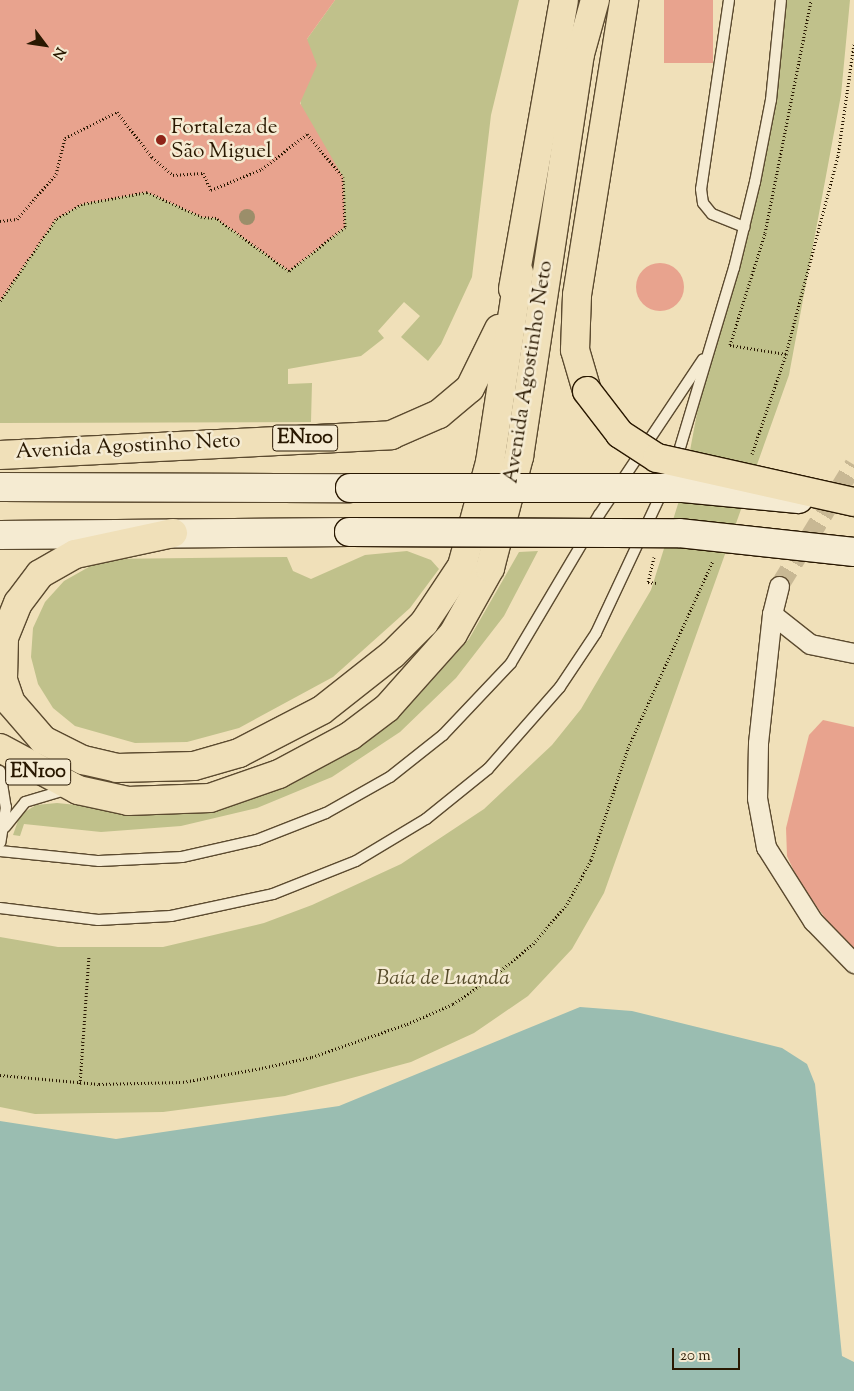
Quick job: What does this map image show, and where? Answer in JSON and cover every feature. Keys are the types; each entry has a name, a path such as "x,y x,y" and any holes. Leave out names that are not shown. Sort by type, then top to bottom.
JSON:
{"main road":[{"name":"Avenida Agostinho Neto","path":"0,455 298,438 364,438 406,430 439,414 470,388 491,351 519,272 564,0"},
{"name":"Avenida Agostinho Neto","path":"0,748 78,790 128,801 175,802 210,798 279,774 350,736 387,708 454,634 490,568 519,457 580,54 595,0"},
{"path":"624,0 577,296 575,350 586,391 620,434 657,458 854,503"},
{"path":"173,533 75,554 40,574 18,603 4,638 3,680 11,703 43,740 83,760 117,768 194,766 239,753 322,710 399,648 424,624 462,566 490,462 519,272"}],"street":[{"path":"0,487 684,488 854,503"},
{"path":"0,535 349,532 679,533 854,552"},
{"path":"779,586 772,614 758,752 757,798 766,847 813,921 854,963"},
{"path":"772,614 810,644 854,653"}],"lane":[{"path":"729,0 701,189 703,203 712,214 744,227"},
{"path":"0,908 98,920 172,916 272,894 356,861 426,819 488,769 560,687 596,633 678,456 744,227 771,100 781,0"},
{"path":"0,851 99,860 182,857 257,840 326,813 390,777 443,735 511,663 599,515 709,349"},
{"path":"0,770 5,827"},
{"path":"0,843 5,827 25,802 54,791 78,790"}],"path":[{"path":"786,354 730,346 764,233 811,0"},
{"path":"756,446 786,354 838,156 854,44"},
{"path":"0,221 17,219 56,174 65,138 118,112 152,158 172,175 203,173 211,190 262,169 307,134 343,177 345,227 289,271 216,218 202,217 147,192 82,204 56,219 0,302"},
{"path":"656,584 648,582 657,547"},
{"path":"0,1075 80,1084 183,1082 312,1057 453,1004 495,975 533,944 567,904 591,860 628,748 711,566"},
{"path":"80,1084 89,955"}],"green space":[{"path":"335,0 519,0 491,115 472,277 441,344 428,361 401,337 420,316 404,302 378,331 384,338 361,356 288,369 288,384 312,383 311,422 0,423 0,301 56,219 82,204 147,192 202,217 216,218 289,271 345,227 307,134 299,95 307,39"},
{"name":"Baía de Luanda","path":"781,0 850,0 841,95 789,375 604,893 572,949 528,996 474,1033 411,1062 285,1096 163,1112 35,1114 0,1107 0,937 58,947 163,947 264,923 312,905 401,864 484,809 552,745 581,709 651,590 683,488 709,349 755,182"},
{"path":"407,551 431,560 439,569 410,608 333,677 239,728 187,742 135,743 75,726 53,708 38,684 31,657 33,628 45,602 64,581 103,559 287,557 293,571 311,579 365,555"},
{"path":"538,551 504,616 456,678 400,732 332,777 257,808 181,826 101,832 24,824 20,836 13,835 20,815 36,805 57,803 146,812 389,722 418,696 469,639 519,552"}],"water":[{"path":"580,1007 632,1011 782,1048 807,1064 815,1084 842,1356 854,1362 854,1391 0,1391 0,1121 116,1139 339,1106"}],"building":[{"name":"Fortaleza de São Miguel","path":"0,0 335,0 307,39 317,65 300,103 343,177 345,227 289,271 216,218 202,217 147,192 82,204 56,219 0,301"},
{"path":"664,0 713,0 713,63 664,63"},
{"path":"655,263 665,263 674,267 680,273 683,278 683,296 674,307 665,311 655,311 646,307 640,301 636,292 636,282 640,273 646,267"},
{"path":"823,720 854,727 854,958 799,882 787,856 786,828 809,735"}],"tunnel":[{"path":"779,586 854,464"}],"place":[{"name":"Fortaleza de São Miguel","path":"161,140"}]}
